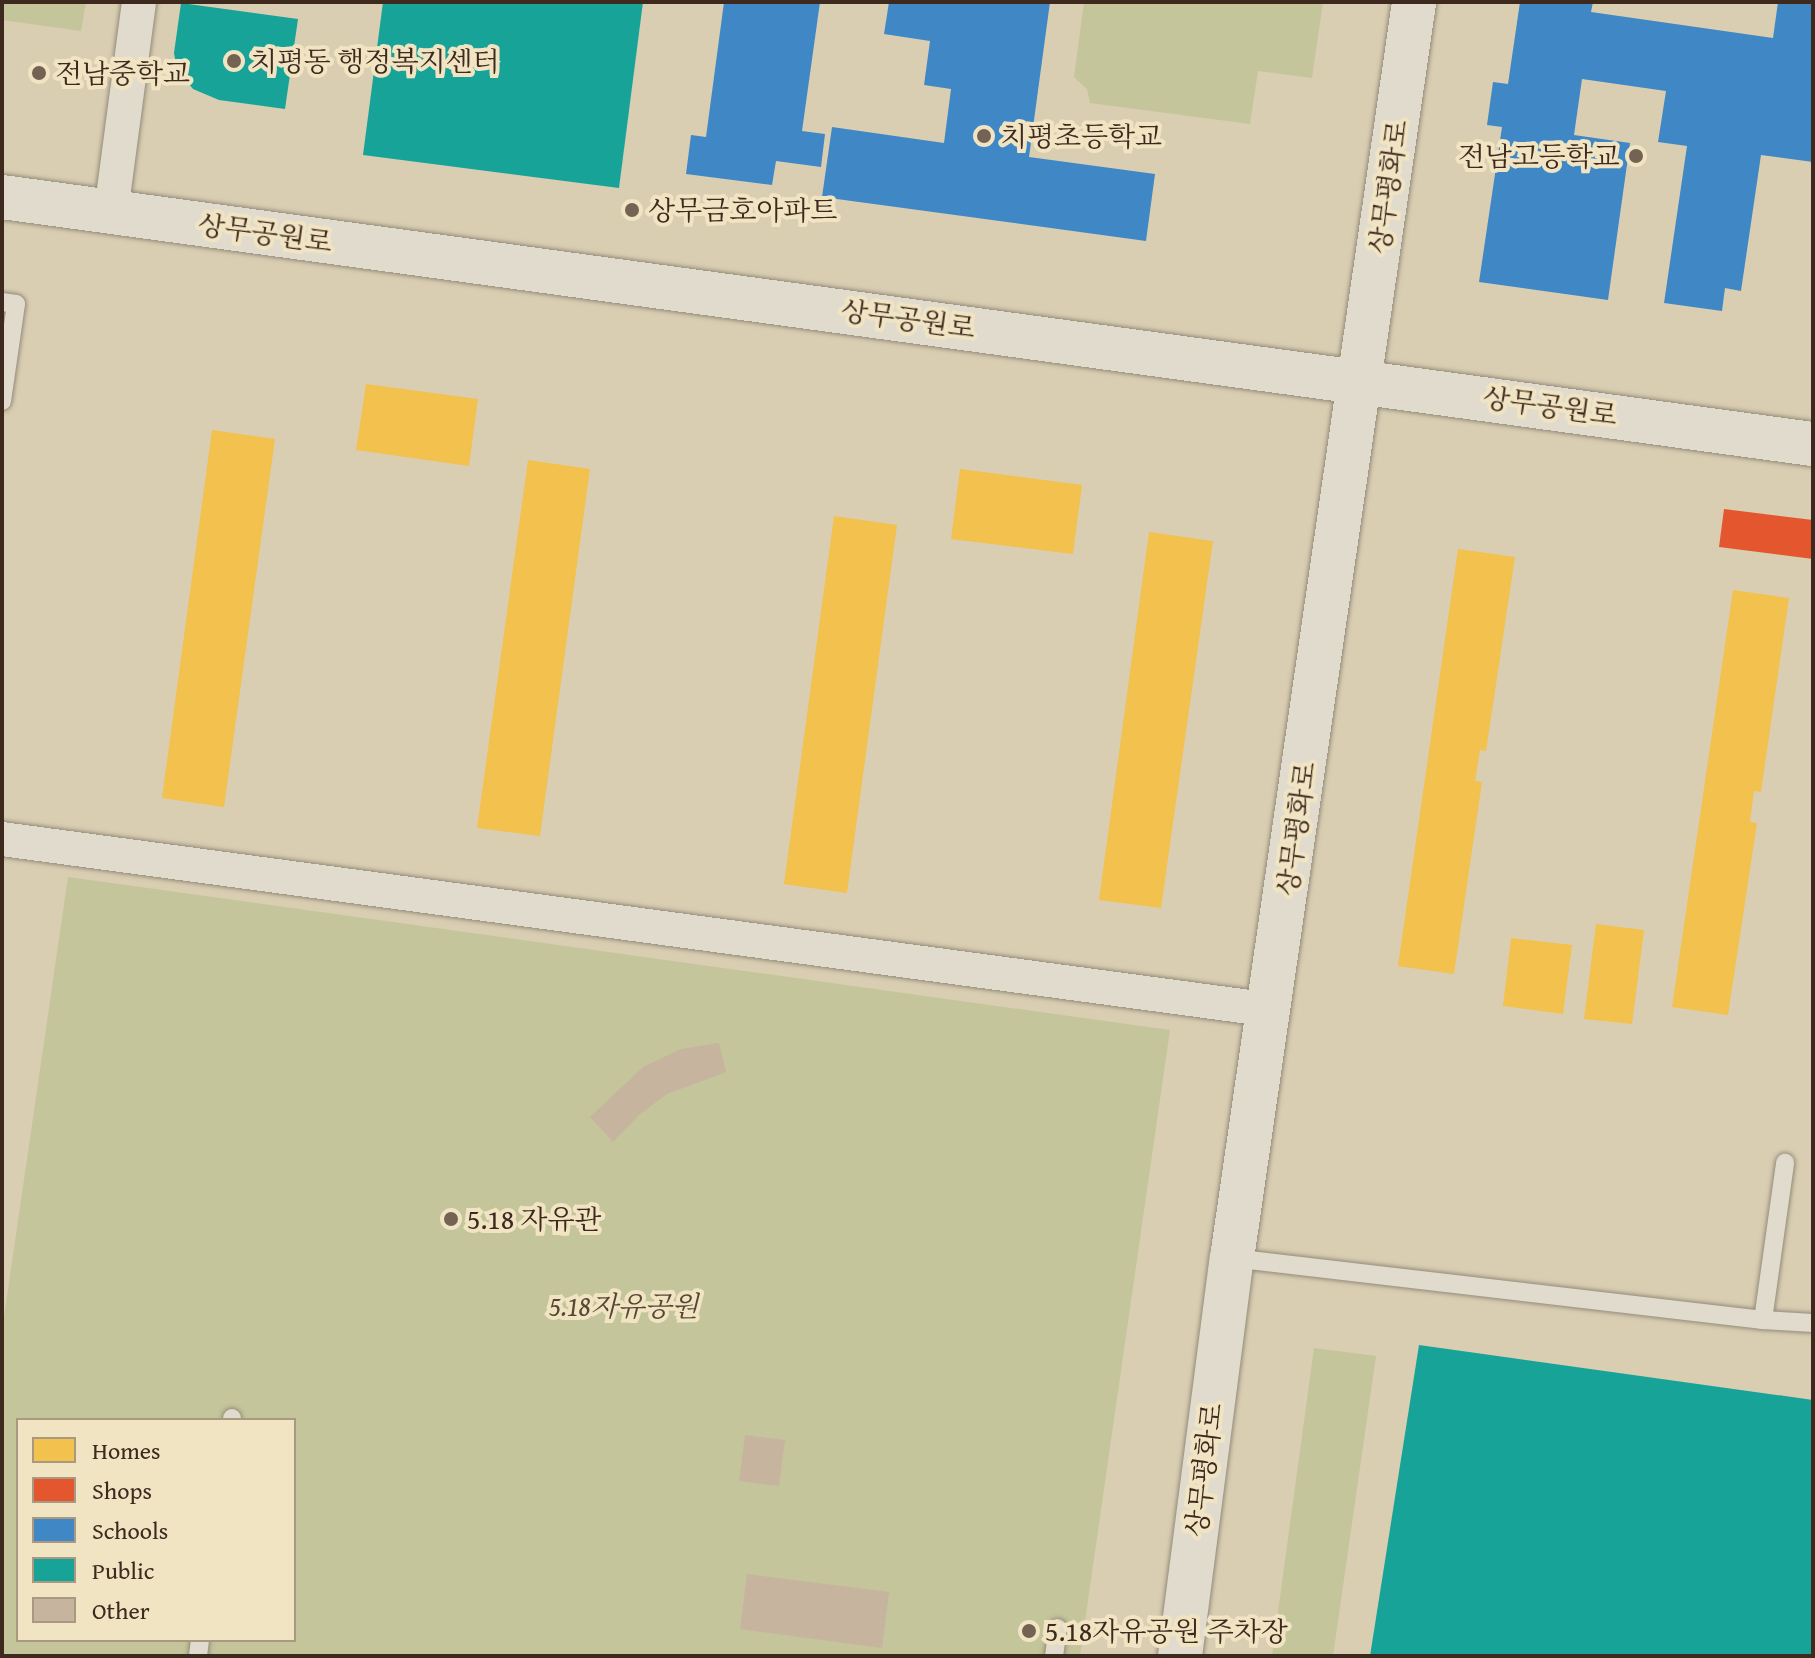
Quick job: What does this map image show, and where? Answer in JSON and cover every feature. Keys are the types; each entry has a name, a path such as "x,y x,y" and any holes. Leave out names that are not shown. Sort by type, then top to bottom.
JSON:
{"street":[{"path":"111,212 139,2"},
{"name":"상무평화로","path":"1180,1656 1232,1258 1271,1010 1414,2"},
{"name":"상무공원로","path":"2,197 1813,444"},
{"path":"2,839 1271,1010"}],"lane":[{"path":"2,302 16,304 2,401"},
{"path":"1763,1320 1785,1163"},
{"path":"1232,1258 1763,1320 1813,1323"},
{"path":"1054,1656 1058,1628"}],"green space":[{"path":"2,2 86,2 81,31 2,20"},
{"path":"1084,2 1323,2 1312,78 1258,71 1250,124 1090,103 1087,89 1074,77"},
{"name":"5.18자유공원","path":"68,877 1170,1030 1080,1656 2,1656 2,1331"},
{"path":"1314,1348 1376,1356 1333,1656 1272,1656"}],"building: Homes":[{"path":"366,384 478,399 469,466 356,450"},
{"path":"212,430 275,439 224,807 162,798"},
{"path":"528,460 590,469 540,836 477,828"},
{"path":"960,469 1082,485 1073,554 951,539"},
{"path":"834,516 897,525 847,893 784,884"},
{"path":"1149,532 1213,541 1161,908 1099,900"},
{"path":"1458,549 1515,557 1486,751 1480,750 1475,781 1482,782 1454,974 1398,966"},
{"path":"1733,590 1789,598 1761,792 1754,791 1750,822 1757,823 1728,1015 1672,1007"},
{"path":"1596,924 1644,930 1632,1024 1584,1019"},
{"path":"1511,938 1572,945 1563,1014 1503,1006"}],"building: Shops":[{"path":"1724,509 1813,520 1813,559 1719,547"}],"building: Schools":[{"path":"724,2 820,2 802,131 825,134 821,167 776,161 772,185 686,174 691,135 706,137"},
{"name":"치평초등학교","path":"889,2 1050,2 1029,157 1155,174 1146,241 822,197 832,127 944,143 951,89 924,85 930,41 884,34"},
{"name":"전남고등학교","path":"1520,2 1593,2 1591,12 1773,38 1778,2 1813,2 1813,162 1761,155 1741,291 1725,288 1722,311 1664,303 1687,146 1658,142 1666,91 1582,79 1574,135 1630,143 1608,300 1479,282 1502,127 1487,125 1493,82 1508,84"}],"building: Public":[{"path":"383,2 643,2 619,188 363,155"},
{"name":"치평동 행정복지센터","path":"181,3 298,19 285,109 219,100 193,89 177,70 174,53"},
{"path":"1419,1345 1813,1400 1813,1656 1370,1656"}],"building: Other":[{"path":"719,1043 726,1072 667,1094 639,1115 613,1142 590,1117 643,1067 681,1049"},
{"path":"745,1435 785,1440 779,1486 739,1481"},
{"path":"747,1574 889,1592 882,1648 740,1629"}],"place":[{"name":"치평동 행정복지센터","path":"234,61"},
{"name":"전남중학교","path":"39,73"},
{"name":"치평초등학교","path":"984,136"},
{"name":"전남고등학교","path":"1636,156"},
{"name":"상무금호아파트","path":"632,210"},
{"name":"5.18 자유관","path":"451,1219"},
{"name":"5.18자유공원 주차장","path":"1029,1631"}]}
